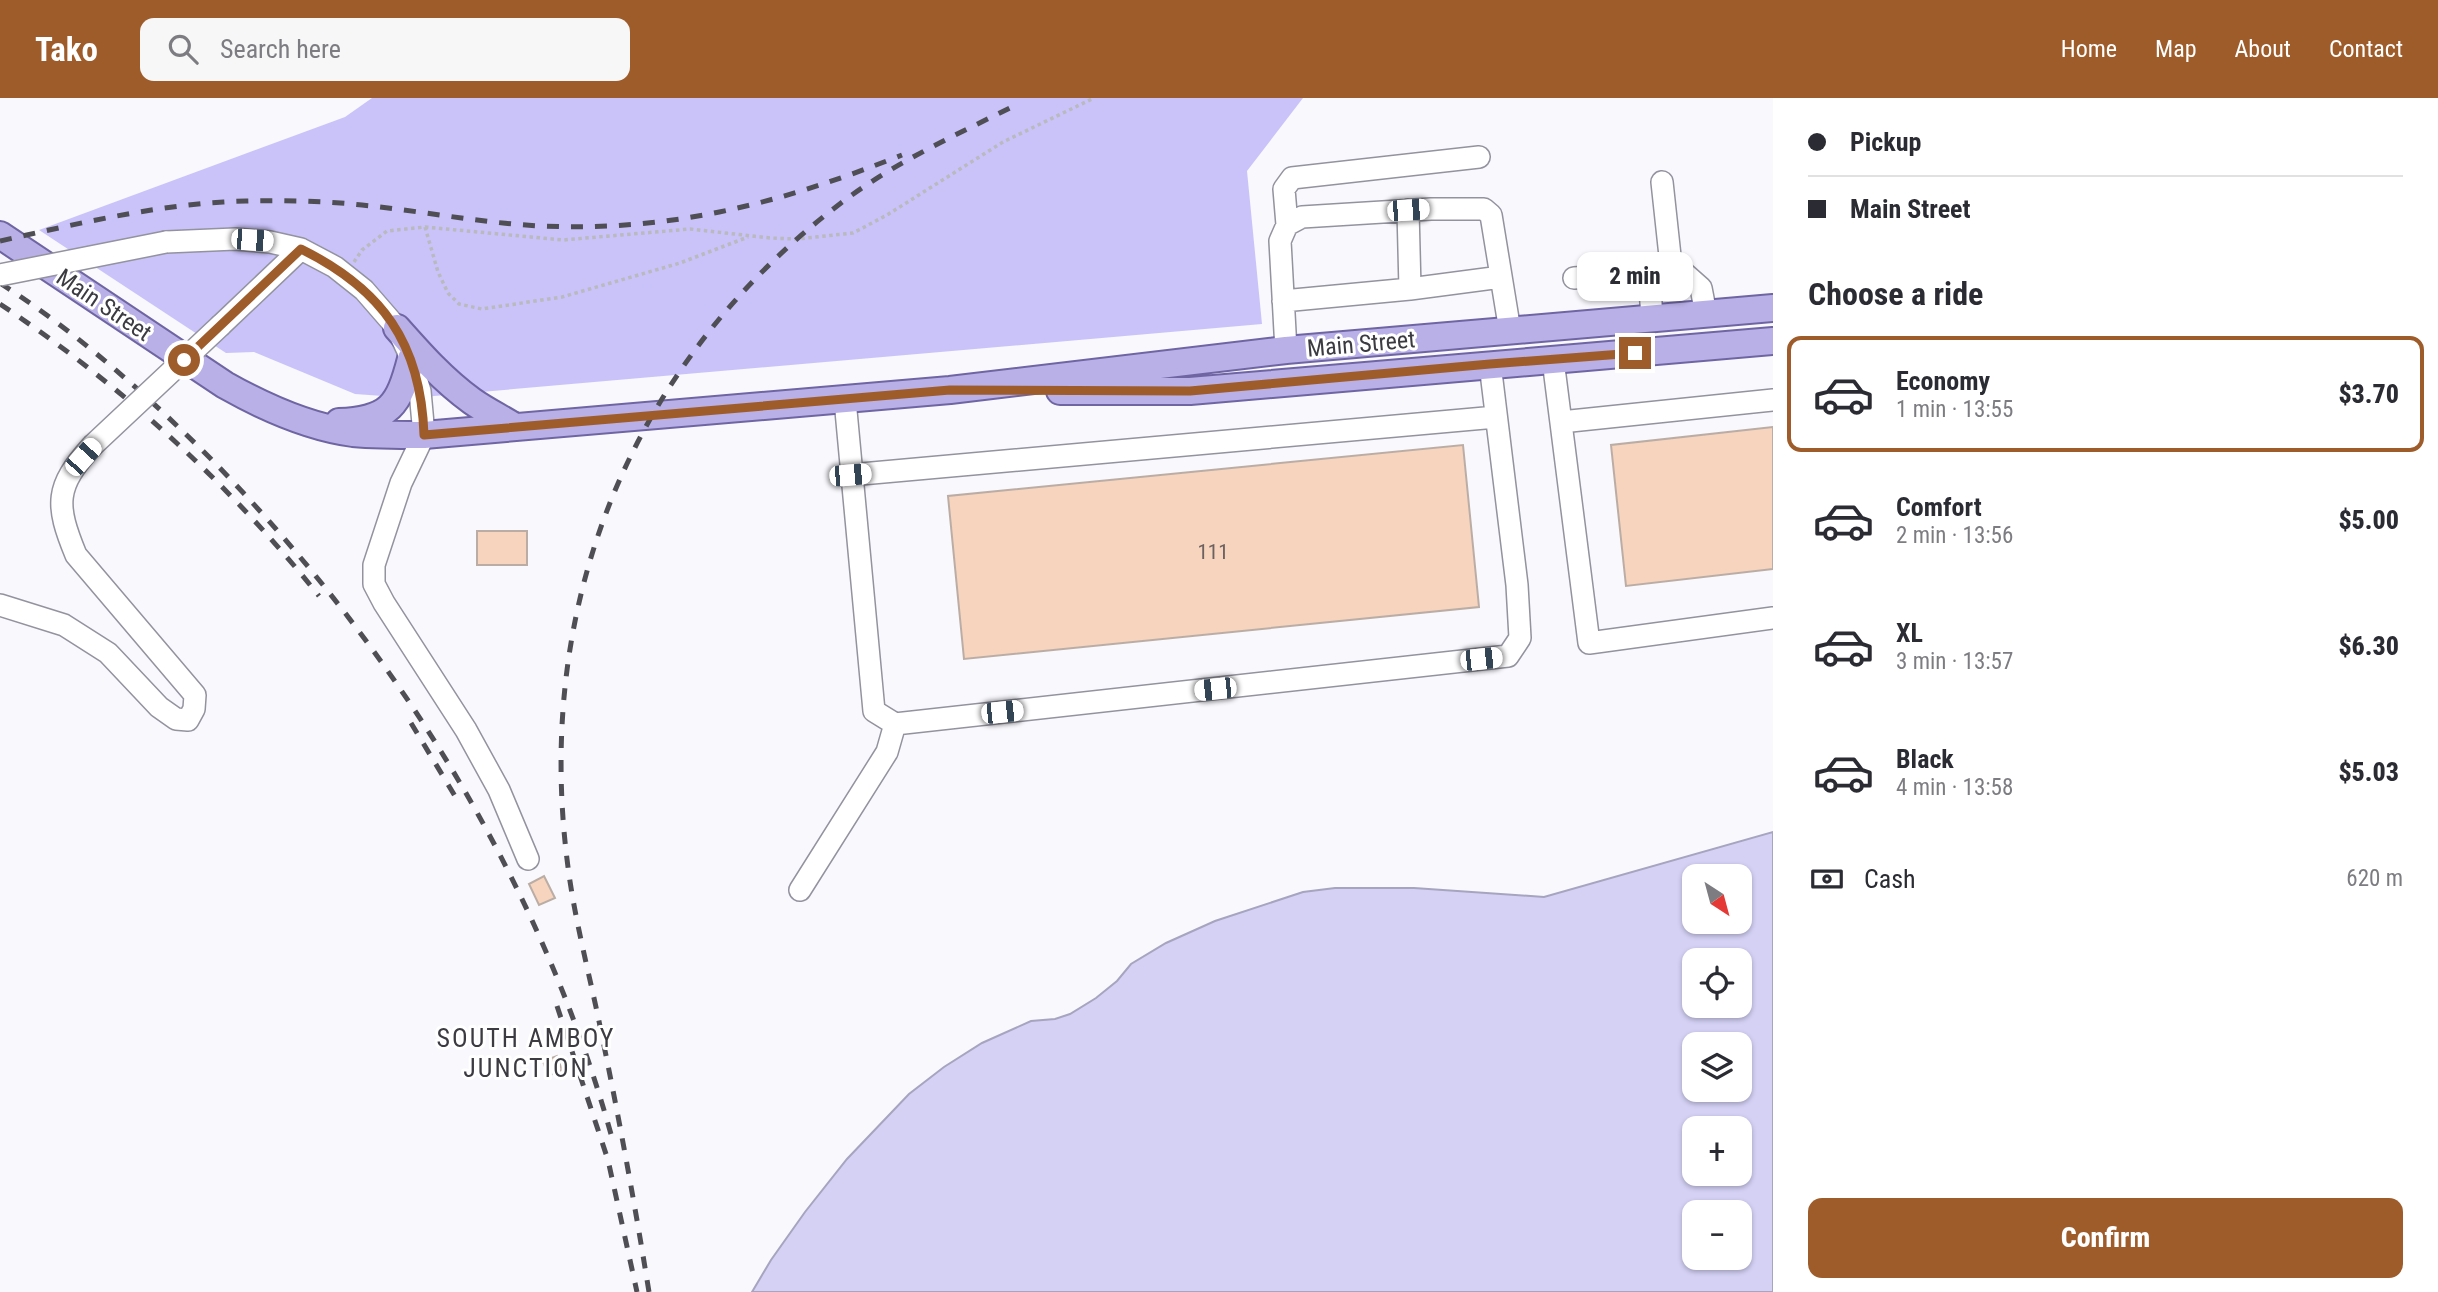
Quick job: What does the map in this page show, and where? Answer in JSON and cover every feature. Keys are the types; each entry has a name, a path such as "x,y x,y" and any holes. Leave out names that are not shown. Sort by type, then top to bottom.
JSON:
{"main road":[{"name":"Main Street","path":"0,235 249,399 309,423 351,432 424,435 845,400 1286,350 1773,308"},
{"path":"397,327 435,370 474,402 515,427"},
{"name":"Main Street","path":"950,390 1190,391 1773,341"},
{"path":"309,423 357,421 382,412 397,401 411,359"}],"street":[{"path":"1286,350 1280,240 1287,225 1284,190 1292,178 1479,157"},
{"path":"1662,182 1670,256 1675,265 1701,288 1706,314"},
{"path":"1287,225 1302,217 1408,210 1484,209 1491,215 1510,331"},
{"path":"1408,210 1410,289"},
{"path":"0,275 166,242 235,239 270,242 301,249 346,275 381,308 397,327 411,359 420,391 424,435 393,506 374,565 374,584 499,790 528,859"},
{"path":"0,605 64,625 108,653 159,707 176,719 188,720 194,709 195,695 76,555 66,532 60,499 73,468 92,446 301,249"},
{"path":"1574,278 1649,273 1652,318"},
{"path":"1283,301 1410,289 1501,276"},
{"path":"1553,360 1589,643 1773,618"},
{"path":"845,400 874,711 895,724 1508,656 1520,638 1517,585 1490,364"},
{"path":"1561,422 1773,400"},
{"path":"850,475 1496,417"},
{"path":"800,891 887,752 895,724"}],"path":[{"path":"346,275 362,250 387,231 425,227 563,240 690,229 797,239 853,233 887,215 1003,142 1094,98"},
{"path":"425,227 438,272 448,293 458,304 482,309 562,298 680,263 750,236"}],"shaded area":[{"path":"372,98 1303,98 1247,171 1262,324 411,398 355,394 254,352 226,353 39,230 345,117"}],"water":[{"path":"1773,832 1773,1292 752,1292 805,1212 847,1159 909,1094 982,1043 1031,1021 1055,1019 1070,1014 1117,981 1131,964 1166,943 1215,921 1303,892 1335,888 1414,888 1544,897"}],"building":[{"path":"1773,427 1773,569 1626,586 1611,445"},
{"path":"1463,445 1479,607 964,659 948,496"},
{"path":"477,531 527,531 527,565 477,565"},
{"path":"544,876 555,898 539,905 529,884"},
{"path":"557,1056 562,1070 548,1076 543,1061"}],"railway":[{"path":"649,1292 568,867 561,770 566,675 584,584 613,496 653,414 705,337 768,266 841,203 883,174 1018,104"},
{"path":"0,241 153,210 246,201 348,204 541,226 636,224 681,219 769,200 902,155"},
{"path":"0,283 29,302 111,366 212,460 280,533 343,611 402,692 456,777 505,865 548,956 584,1049 614,1145"},
{"path":"0,304 88,367 171,438 248,514 319,596"},
{"path":"411,723 458,801"},
{"path":"557,1006 608,1160 637,1292"}],"district":[{"name":"SOUTH AMBOY JUNCTION","path":"526,1053"}],"route":[{"path":"184,360 301,249 335,267 364,290 397,327 420,391 424,435 950,390 1190,391 1635,353"}]}
